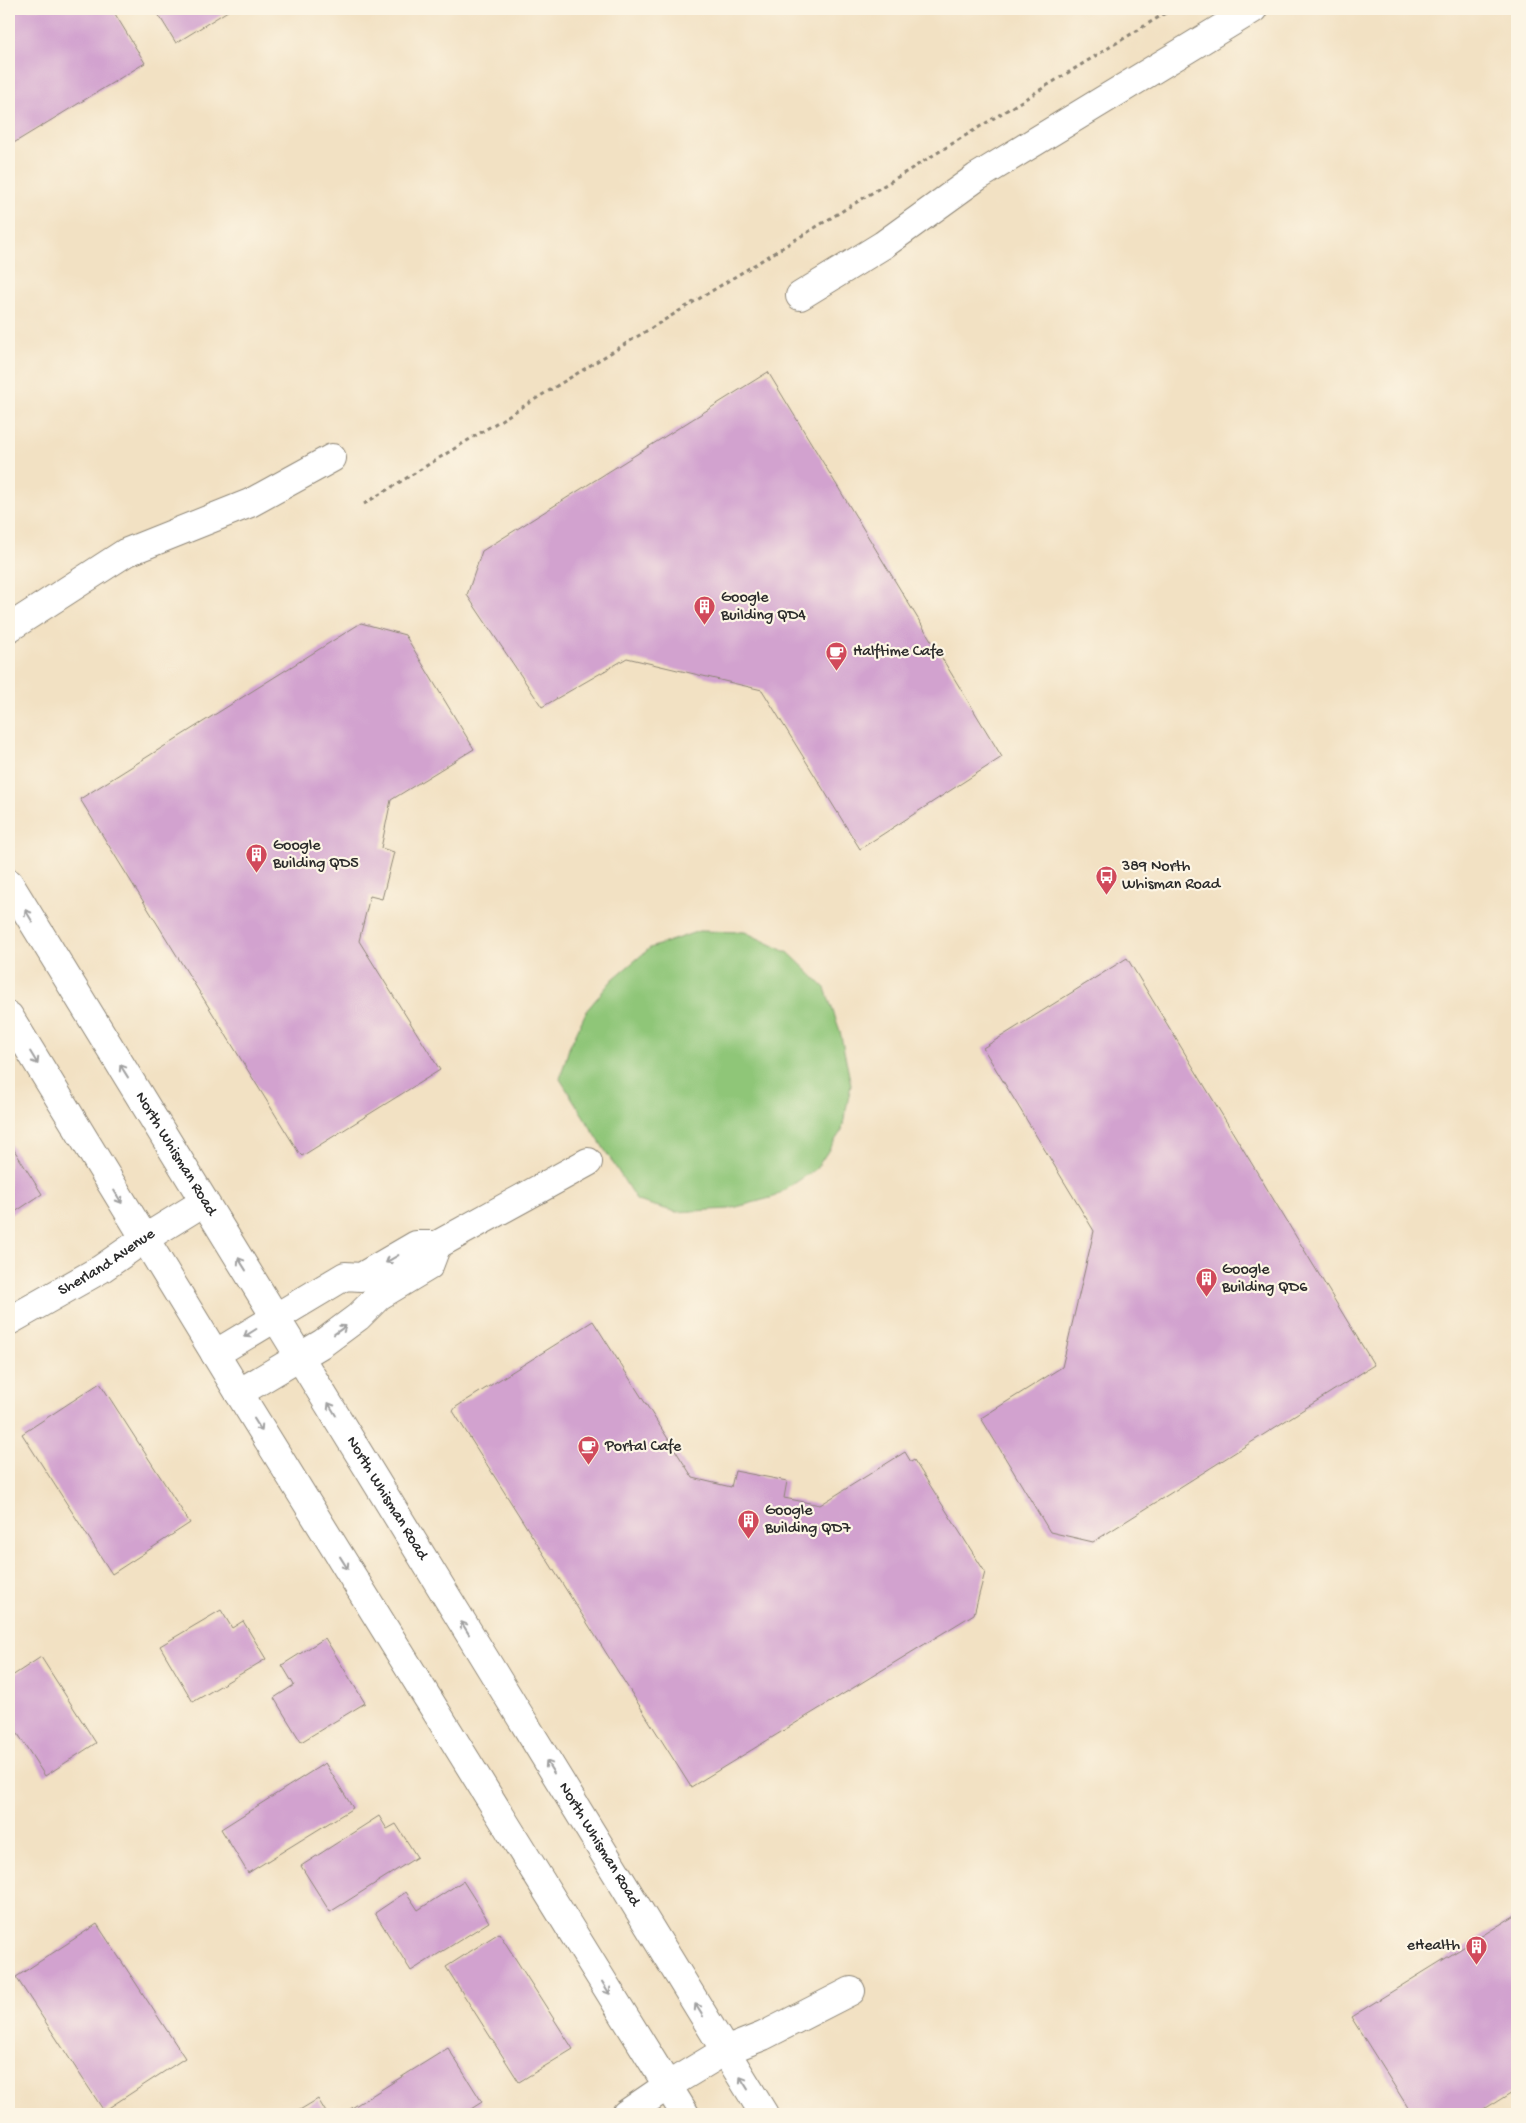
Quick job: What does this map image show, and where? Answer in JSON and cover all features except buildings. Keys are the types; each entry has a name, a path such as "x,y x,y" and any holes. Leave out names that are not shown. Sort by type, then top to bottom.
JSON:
{"main road":[{"path":"800,296 883,245 977,177 1253,9"},
{"path":"9,628 125,553 250,503 332,458"},
{"name":"North Whisman Road","path":"9,883 764,2114"},
{"path":"9,1016 144,1239 685,2114"},
{"path":"215,1354 345,1276 361,1277 416,1245 437,1245 588,1162"},
{"name":"Sherland Avenue","path":"9,1321 101,1269 144,1239 204,1202"},
{"path":"239,1393 323,1343 358,1317 379,1296 429,1266 437,1245"},
{"path":"626,2114 667,2086 725,2051 764,2036 851,1992"}],"path":[{"path":"364,504 1172,9"}],"green space":[{"path":"699,931 745,932 789,953 825,988 840,1031 851,1085 842,1130 816,1169 774,1197 729,1209 676,1212 637,1201 560,1079 569,1048 587,1010 613,979 650,948"}],"place":[{"name":"Google Building QD4","path":"705,626"},
{"name":"Halftime Cafe","path":"837,671"},
{"name":"Google Building QD5","path":"257,874"},
{"name":"389 North Whisman Road","path":"1106,895"},
{"name":"Google Building QD6","path":"1206,1298"},
{"name":"Portal Cafe","path":"589,1466"},
{"name":"Google Building QD7","path":"749,1539"},
{"name":"eHealth","path":"1476,1965"}]}
